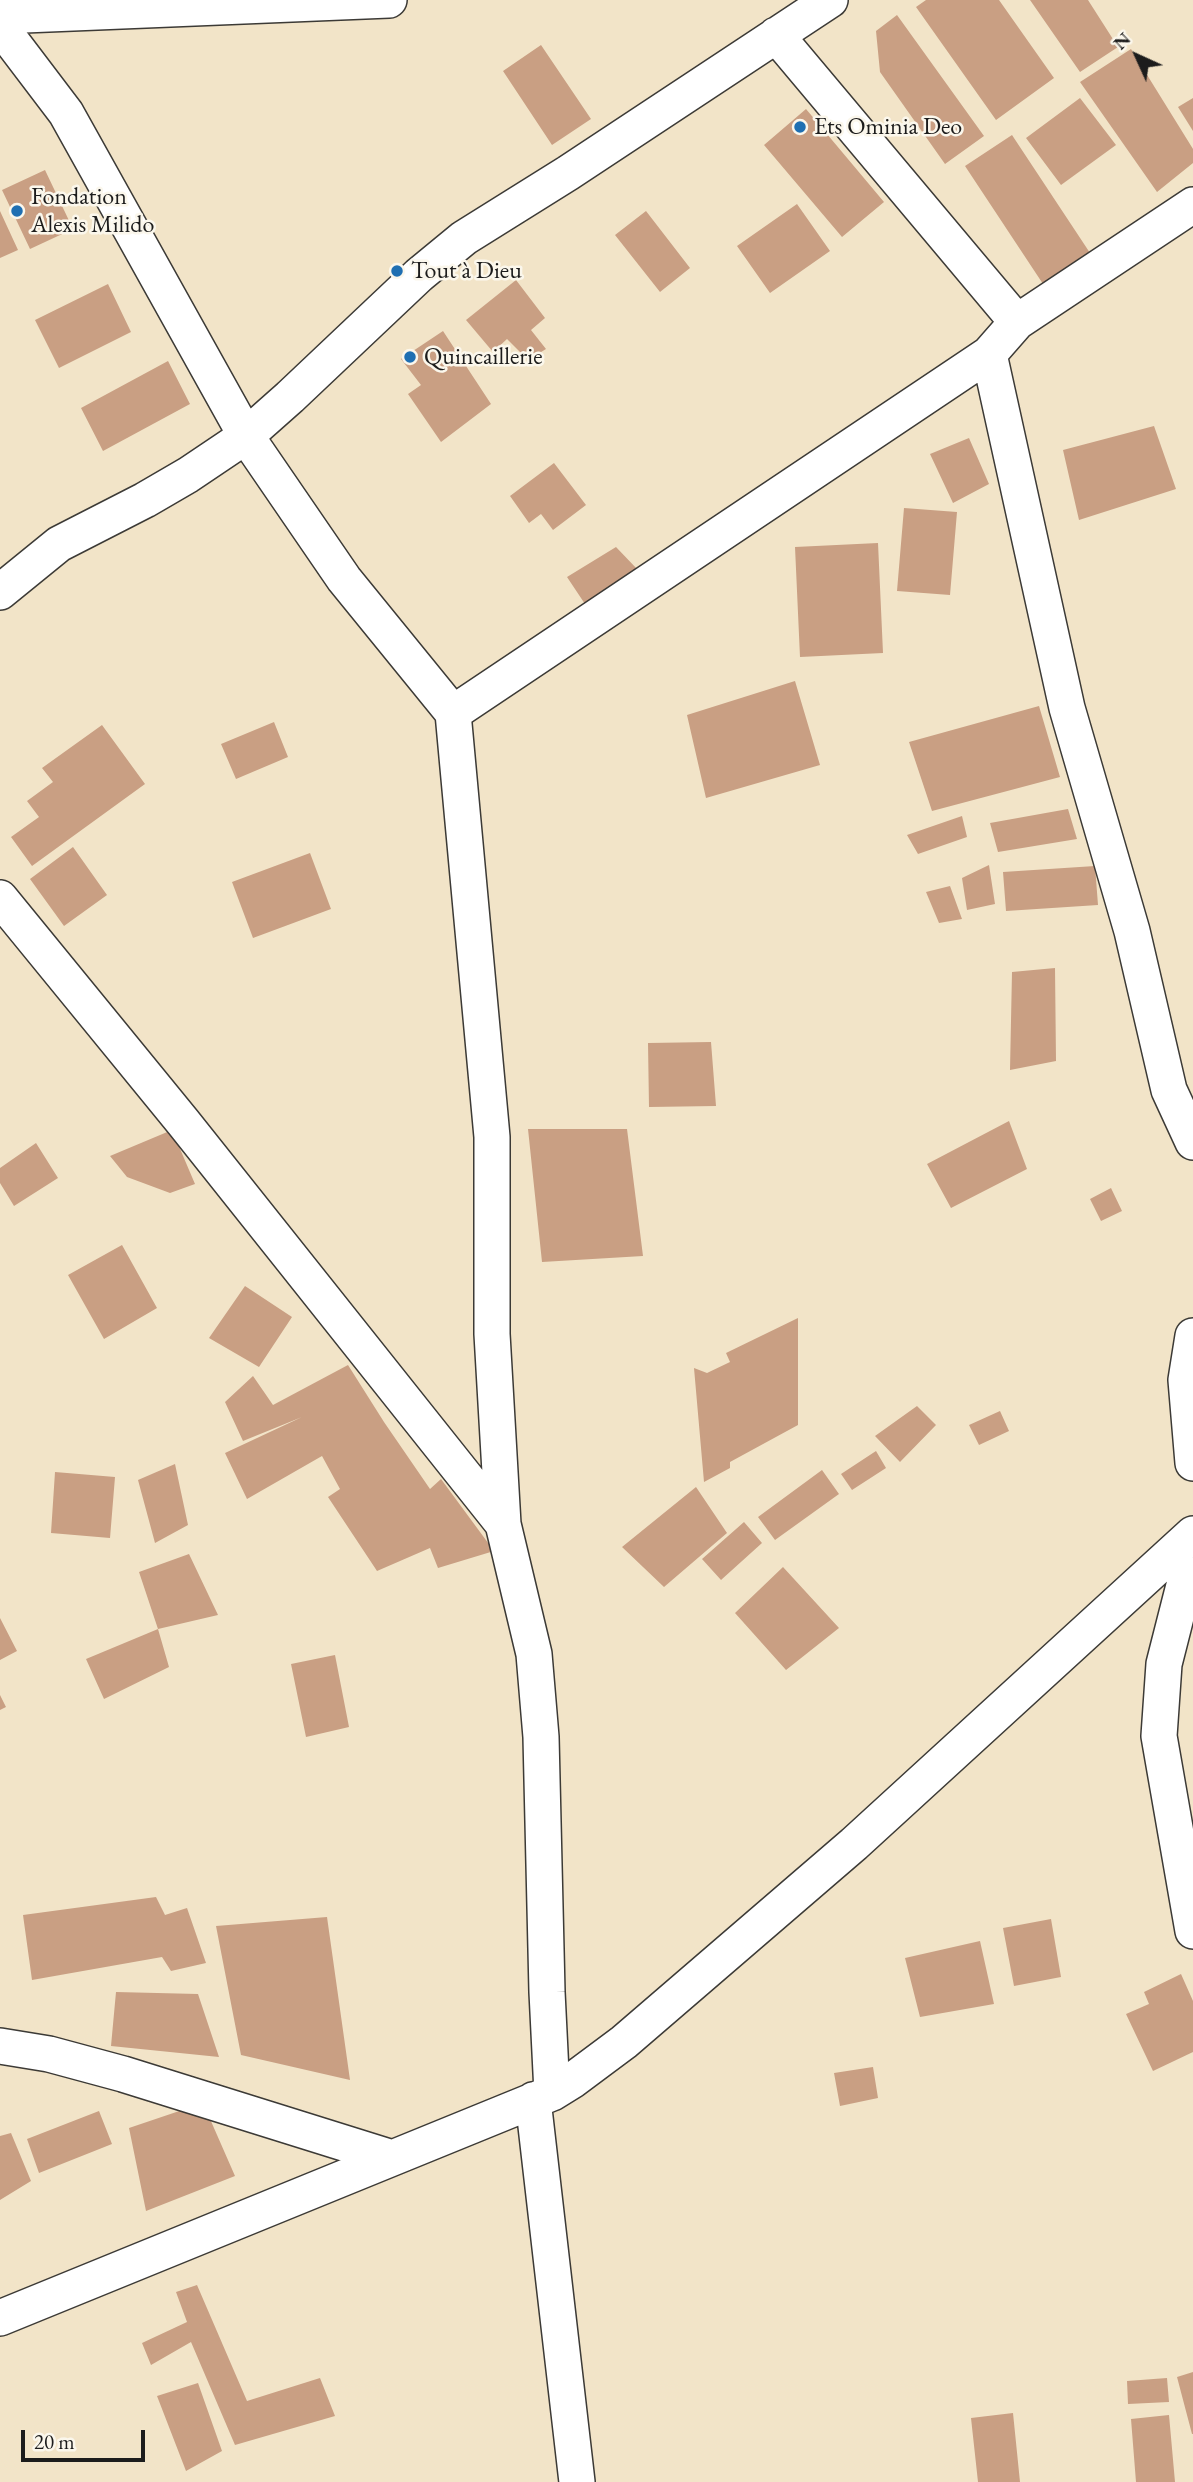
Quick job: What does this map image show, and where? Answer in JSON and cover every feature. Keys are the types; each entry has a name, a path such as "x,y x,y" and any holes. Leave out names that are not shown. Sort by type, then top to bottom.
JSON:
{"street":[{"path":"0,16 389,0"},
{"path":"0,592 59,544 145,500 246,436 419,275 464,237 568,173 830,0"},
{"path":"0,26 66,113 246,436 344,579 453,713 492,1137 492,1334 503,1524 534,1654 541,1737 547,1992 542,2096 577,2482"},
{"path":"776,35 1017,322"},
{"path":"453,713 989,354 1017,322 1193,205"},
{"path":"989,354 1067,708 1132,931 1169,1090 1193,1142"},
{"path":"0,898 191,1132 503,1524"},
{"path":"1193,1336 1186,1380 1193,1463"},
{"path":"0,2318 542,2096 573,2080 624,2042 855,1844 1193,1534"},
{"path":"1193,1550 1164,1664 1159,1736 1193,1931"},
{"path":"0,2046 49,2054 124,2074 392,2158"}],"building":[{"path":"926,0 999,0 1054,78 996,120 916,7"},
{"path":"1030,0 1088,0 1118,47 1080,72"},
{"path":"897,15 984,136 945,164 880,72 876,31"},
{"path":"541,45 591,119 552,145 503,71"},
{"path":"1131,49 1193,149 1193,163 1157,192 1080,82"},
{"path":"1080,98 1116,145 1061,185 1026,138"},
{"path":"1193,98 1193,131 1178,107"},
{"path":"806,109 884,202 842,237 764,145"},
{"path":"1012,135 1092,256 1045,287 965,166"},
{"path":"45,170 73,229 30,249 2,190"},
{"path":"797,204 830,251 770,293 737,246"},
{"path":"0,211 18,250 0,258"},
{"path":"646,211 690,268 660,292 615,235"},
{"path":"516,280 545,318 531,330 546,349 528,360 507,339 493,352 466,320"},
{"path":"108,284 131,332 59,368 35,320"},
{"path":"443,331 491,404 441,442 408,394 421,385 401,359"},
{"path":"168,361 190,404 103,451 81,408"},
{"path":"1154,426 1176,489 1079,520 1063,450"},
{"path":"969,438 989,484 953,503 930,454"},
{"path":"554,463 586,505 553,530 541,514 529,523 510,496"},
{"path":"904,508 957,512 950,595 897,591"},
{"path":"878,543 883,653 800,657 795,547"},
{"path":"616,547 638,570 585,604 567,577"},
{"path":"795,681 820,765 706,798 687,715"},
{"path":"1039,706 1060,777 932,811 909,742"},
{"path":"274,722 288,757 236,779 221,744"},
{"path":"102,725 145,784 32,866 11,837 39,817 27,801 53,782 42,768"},
{"path":"1068,809 1077,839 998,852 990,823"},
{"path":"962,816 967,837 918,854 907,835"},
{"path":"73,847 107,895 64,926 30,879"},
{"path":"310,853 331,909 253,938 232,882"},
{"path":"989,865 995,904 967,910 962,878"},
{"path":"1095,866 1098,905 1006,911 1003,872"},
{"path":"950,886 962,919 939,923 926,892"},
{"path":"1055,968 1056,1061 1010,1070 1012,972"},
{"path":"711,1042 716,1106 649,1107 648,1043"},
{"path":"1009,1121 1027,1169 951,1208 927,1164"},
{"path":"528,1129 627,1129 643,1256 542,1262"},
{"path":"172,1130 195,1184 170,1193 127,1177 110,1156"},
{"path":"36,1143 58,1178 14,1206 0,1183 0,1168"},
{"path":"1111,1188 1122,1211 1101,1221 1090,1199"},
{"path":"122,1245 157,1308 104,1339 68,1275"},
{"path":"245,1286 292,1317 259,1367 209,1338"},
{"path":"798,1318 798,1425 730,1462 730,1468 704,1482 694,1368 707,1373 730,1362 726,1353"},
{"path":"348,1365 430,1489 441,1479 494,1551 438,1568 430,1548 377,1571 328,1497 340,1489 322,1456 247,1499 225,1453 302,1417 243,1441 225,1402 253,1376 273,1405"},
{"path":"917,1406 936,1425 900,1462 875,1436"},
{"path":"1000,1411 1009,1431 979,1445 969,1425"},
{"path":"876,1451 886,1468 852,1490 841,1474"},
{"path":"175,1464 188,1525 155,1543 138,1480"},
{"path":"822,1470 839,1494 775,1540 758,1517"},
{"path":"55,1472 115,1477 110,1538 51,1533"},
{"path":"696,1487 727,1533 664,1587 622,1547"},
{"path":"744,1522 762,1543 721,1580 702,1559"},
{"path":"189,1554 218,1615 158,1629 139,1572"},
{"path":"783,1567 839,1628 786,1670 735,1613"},
{"path":"0,1618 17,1651 0,1660"},
{"path":"158,1629 169,1667 104,1699 86,1659"},
{"path":"335,1655 349,1727 306,1737 291,1664"},
{"path":"0,1695 6,1707 0,1710"},
{"path":"156,1897 165,1915 187,1908 206,1963 171,1971 162,1957 32,1980 23,1915"},
{"path":"327,1917 350,2080 241,2055 216,1926"},
{"path":"1051,1919 1061,1977 1014,1986 1003,1928"},
{"path":"980,1941 994,2004 920,2017 905,1958"},
{"path":"1181,1974 1193,2001 1193,2052 1153,2071 1126,2014 1149,2004 1144,1992"},
{"path":"116,1992 198,1994 219,2057 111,2046"},
{"path":"873,2067 878,2098 840,2106 834,2073"},
{"path":"203,2103 235,2176 146,2211 129,2128"},
{"path":"99,2111 112,2144 39,2173 27,2139"},
{"path":"11,2133 31,2181 0,2200 0,2136"},
{"path":"197,2285 247,2401 320,2378 335,2416 235,2445 191,2342 151,2365 142,2343 187,2322 176,2292"},
{"path":"1193,2372 1193,2434 1192,2434 1177,2377"},
{"path":"1167,2378 1169,2402 1128,2404 1127,2381"},
{"path":"198,2383 222,2451 186,2471 157,2396"},
{"path":"1013,2413 1020,2482 978,2482 971,2418"},
{"path":"1169,2415 1175,2482 1136,2482 1131,2419"}],"place":[{"name":"Ets Ominia Deo","path":"800,127"},
{"name":"Fondation Alexis Milido","path":"17,211"},
{"name":"Tout à Dieu","path":"397,271"},
{"name":"Quincaillerie","path":"410,357"}]}
